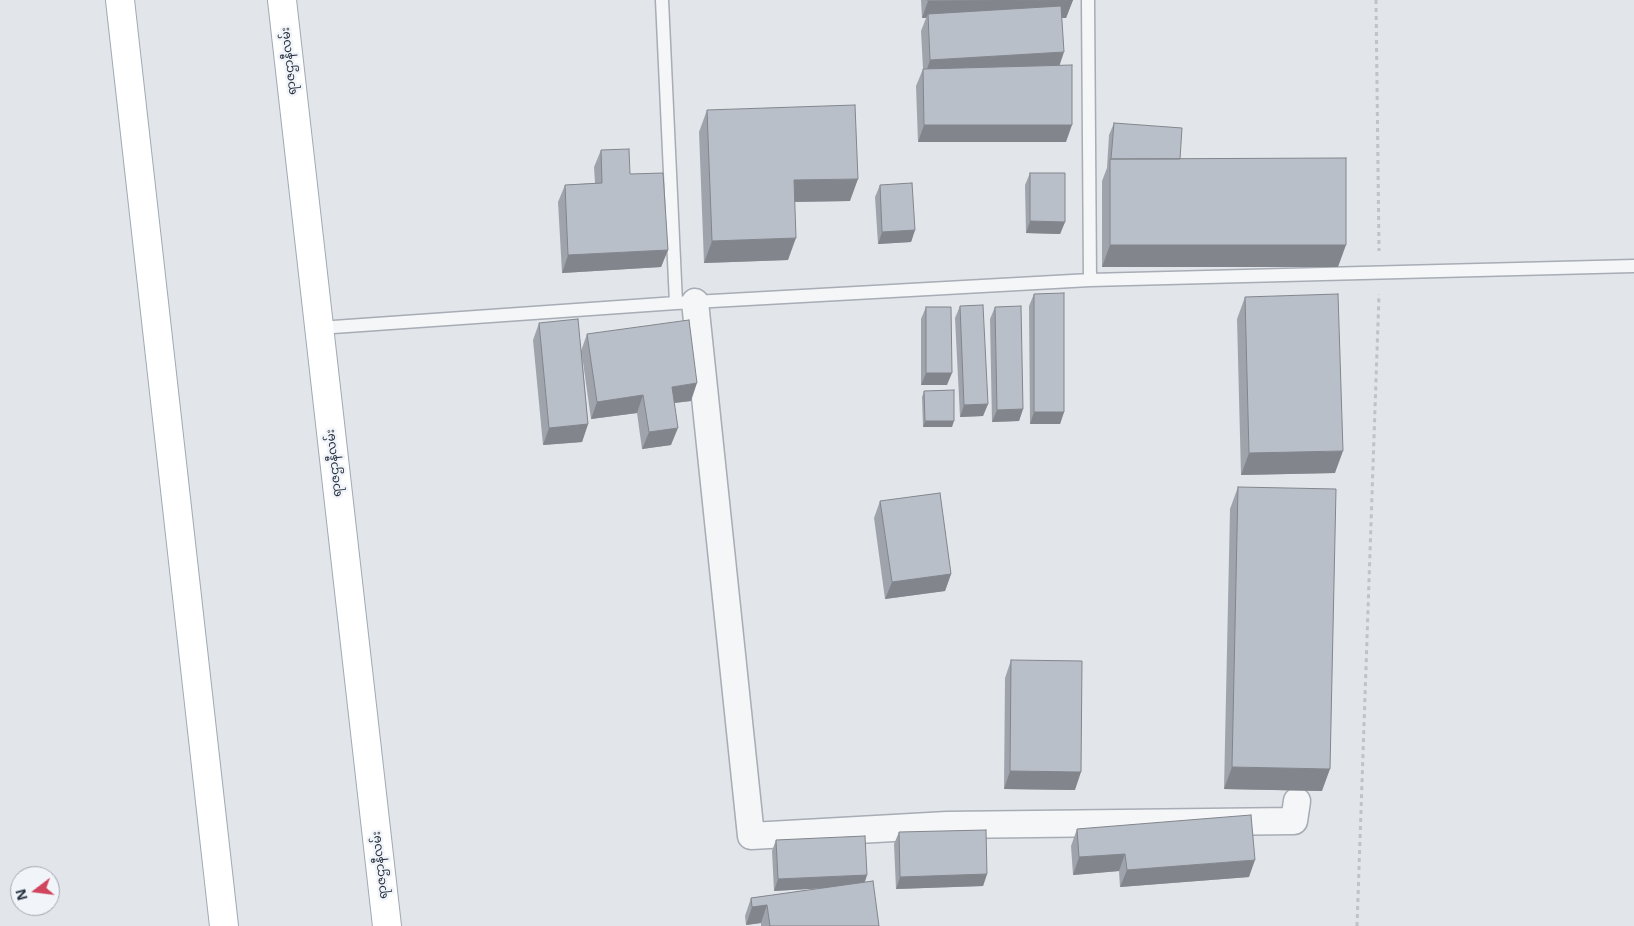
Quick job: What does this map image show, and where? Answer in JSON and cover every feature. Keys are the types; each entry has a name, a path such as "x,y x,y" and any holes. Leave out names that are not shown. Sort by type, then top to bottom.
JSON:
{"main road":[{"path":"120,0 224,926"},
{"name":"ရာဇဌာနီလမ်း","path":"282,0 387,926"}],"street":[{"path":"685,302 751,836 948,825 1294,821 1297,801"}],"lane":[{"path":"662,0 685,302"},
{"path":"1088,0 1090,280"},
{"path":"319,328 685,302 1090,280 1634,266"}],"path":[{"path":"1358,926 1380,274 1376,0"}],"building":[{"path":"928,0 1073,0 928,1"},
{"path":"1061,6 1064,52 930,60 928,14"},
{"path":"1072,65 1072,125 924,125 923,69"},
{"path":"855,105 858,179 794,180 796,238 712,241 707,110"},
{"path":"1114,123 1182,128 1180,159 1111,159"},
{"path":"629,149 630,174 663,173 668,250 568,255 565,185 602,183 601,150"},
{"path":"1346,158 1346,245 1110,245 1110,159"},
{"path":"1030,173 1065,173 1065,222 1030,221"},
{"path":"912,183 915,230 882,232 880,185"},
{"path":"1064,293 1064,412 1034,412 1034,294"},
{"path":"1338,294 1343,451 1249,453 1245,297"},
{"path":"983,305 988,404 964,405 960,306"},
{"path":"1021,306 1023,409 997,410 995,307"},
{"path":"926,307 951,307 952,373 926,373"},
{"path":"578,319 588,424 549,428 539,323"},
{"path":"689,320 697,383 672,387 678,428 649,432 643,395 597,402 587,334"},
{"path":"954,390 954,421 925,421 924,391"},
{"path":"1238,487 1336,489 1330,769 1232,767"},
{"path":"940,493 951,574 892,582 880,501"},
{"path":"1011,660 1082,661 1081,772 1010,771"},
{"path":"1251,815 1255,860 1127,870 1125,854 1079,857 1077,829"},
{"path":"986,830 987,874 900,877 899,832"},
{"path":"865,836 867,875 778,879 776,840"},
{"path":"873,881 879,926 770,926 767,905 752,907 751,898"}]}
